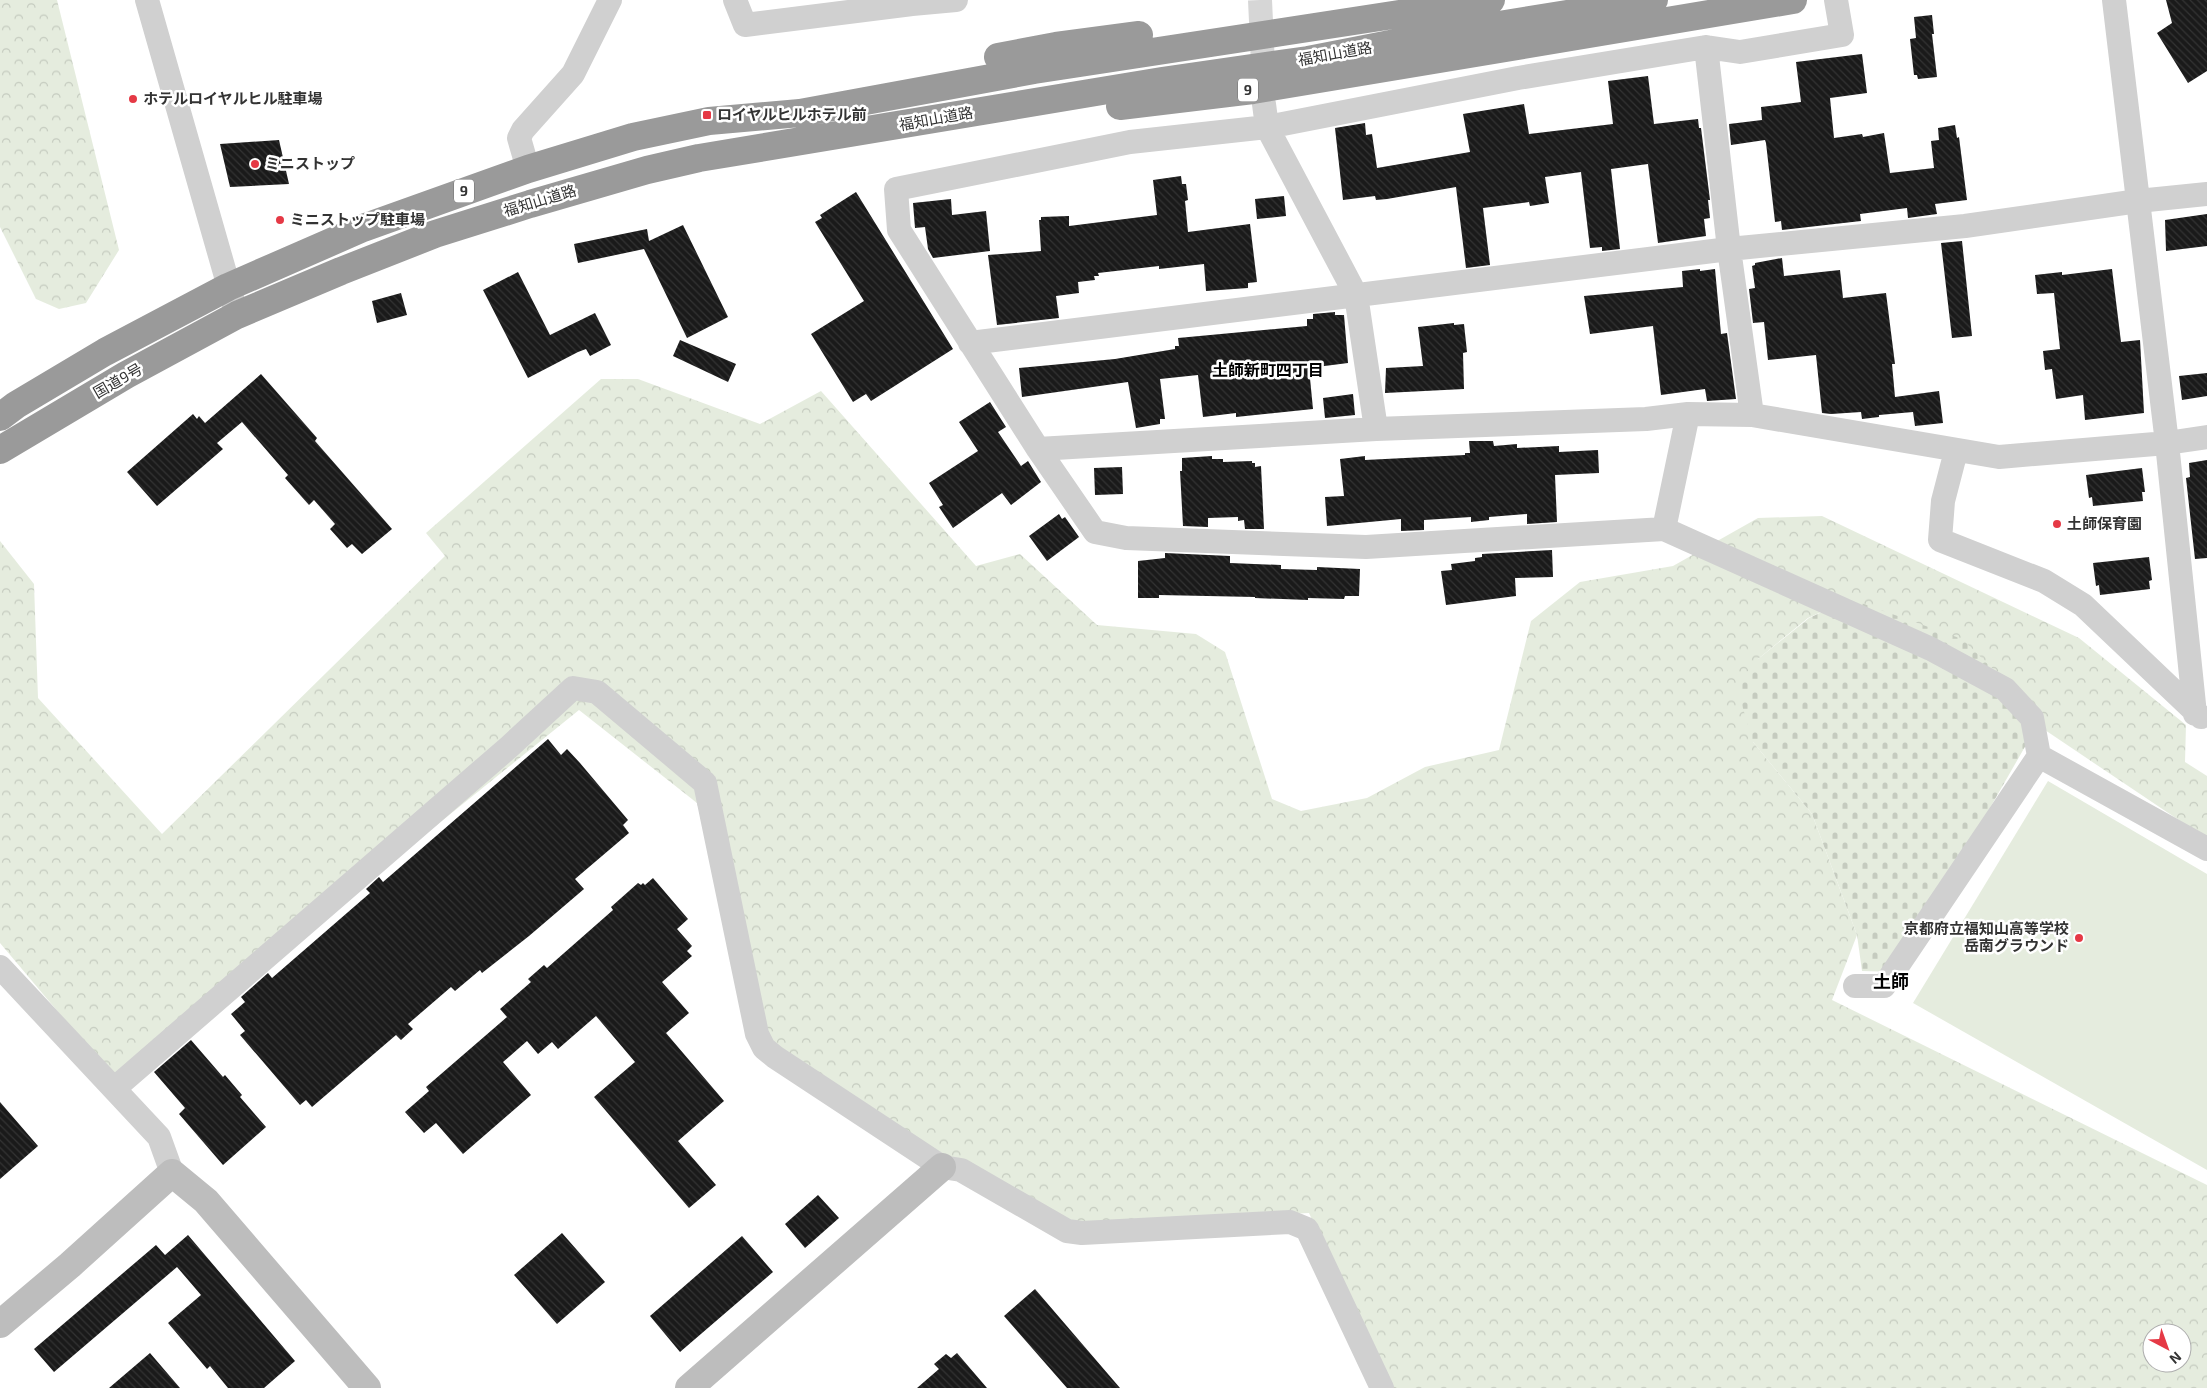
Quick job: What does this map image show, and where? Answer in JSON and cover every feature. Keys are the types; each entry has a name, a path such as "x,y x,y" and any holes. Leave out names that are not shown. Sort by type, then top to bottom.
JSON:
{"highway":[{"name":"9","path":"709,121 762,102 1056,46 1307,14 1380,0"},
{"name":"福知山道路","path":"237,315 435,234 647,170 699,158 1152,83 1308,60 1426,24 1491,0"},
{"name":"福知山道路","path":"228,287 363,228 528,168 633,137 709,121 800,113 1034,70 1426,24 1654,0"},
{"name":"9","path":"699,158 1253,90 1793,0"},
{"name":"国道9号","path":"0,417 16,405 105,352 228,287"},
{"name":"国道9号","path":"0,450 126,375 237,315"}],"street":[{"path":"147,0 237,315"},
{"path":"528,168 518,138 573,74 610,0"},
{"path":"735,0 745,25 912,2 956,0"},
{"path":"1836,0 1842,34 1740,52 1706,47 1508,80 1267,128 1130,142 896,189 899,230 970,344 1094,532 1126,538 1366,547 1664,529 1931,649 2005,689 2032,718 2039,756 1884,986 1855,986"},
{"path":"2114,0 2201,717"},
{"path":"1706,47 1729,249 1752,415"},
{"path":"1264,104 1267,128 1356,295 1376,429"},
{"path":"970,344 1729,249 1965,226 2138,201 2207,194"},
{"path":"1038,449 1376,429 1646,419 1688,414 1752,415 1999,457 2167,443 2207,437"},
{"path":"1664,529 1688,414"},
{"path":"1956,451 1943,501 1940,540 2044,581 2083,605 2201,717"},
{"path":"115,1088 509,747 573,688 597,692 705,783 757,1034 764,1048 942,1167 961,1170 1067,1231 1082,1233 1290,1222 1307,1229 1382,1388"},
{"path":"2039,756 2207,849"},
{"path":"0,967 115,1088 159,1138 172,1173 206,1200 368,1388"},
{"path":"689,1388 942,1167"},
{"path":"0,1324 70,1265 172,1173"}],"green space":[{"path":"0,0 57,0 119,250 86,303 59,309 36,299 0,227"},
{"path":"601,379 638,379 760,424 821,391 976,566 1020,554 1097,625 1196,634 1225,652 1272,799 1301,811 1367,798 1425,767 1499,750 1531,621 1580,582 1673,566 1758,518 1822,516 2079,638 2186,725 2185,762 2207,776 2207,839 1850,599 1808,618 1758,659 1753,742 1812,814 1857,935 1832,1000 2207,1185 2207,1388 1391,1388 1309,1213 1060,1224 775,1053 697,803 579,710 118,1083 0,943 0,541 34,584 38,698 162,834 445,556 426,533"},
{"path":"1850,599 1962,639 2016,691 2038,724 1896,972 1862,971 1857,935 1812,814 1753,742 1736,685 1758,659 1809,618"},
{"name":"京都府立福知山高等学校 岳南グラウンド","path":"2048,781 2207,874 2207,1170 1913,1003"}],"building":[{"path":"2166,0 2207,0 2207,71 2188,83 2157,33 2172,23"},
{"path":"1932,15 1934,34 1932,34 1937,77 1918,79 1917,75 1914,75 1910,39 1916,38 1914,17"},
{"path":"1862,54 1867,93 1830,98 1834,138 1862,134 1863,137 1884,133 1890,173 1934,168 1931,141 1939,140 1938,128 1955,125 1957,138 1959,137 1967,200 1935,204 1937,214 1908,218 1907,208 1860,214 1861,221 1782,230 1781,221 1775,222 1765,140 1731,145 1729,124 1762,120 1761,107 1801,102 1796,62"},
{"path":"1648,76 1654,124 1698,119 1699,128 1701,128 1710,200 1708,200 1710,218 1704,219 1706,236 1658,243 1648,164 1611,169 1620,249 1602,251 1602,247 1590,248 1581,172 1545,177 1549,203 1530,206 1529,202 1483,208 1490,265 1466,268 1456,187 1387,199 1376,200 1375,196 1343,200 1335,128 1365,123 1366,135 1372,134 1377,168 1470,152 1463,114 1524,104 1529,134 1613,124 1608,81"},
{"name":"ミニストップ","path":"279,140 289,184 230,187 220,144"},
{"path":"1181,176 1182,184 1186,184 1188,200 1185,201 1188,232 1250,224 1257,282 1248,283 1248,288 1206,291 1204,264 1159,269 1159,266 1098,273 1099,276 1094,276 1095,280 1078,282 1079,293 1056,296 1059,318 997,325 988,255 1041,251 1039,220 1041,220 1041,217 1069,216 1069,226 1157,215 1153,180"},
{"path":"856,192 953,349 871,401 866,394 853,402 811,334 864,301 815,222 822,218 820,215"},
{"path":"1284,196 1286,216 1257,219 1255,199"},
{"path":"951,199 952,215 986,211 990,251 933,258 928,249 925,227 915,228 913,203"},
{"path":"2207,214 2207,246 2166,251 2165,220"},
{"path":"683,225 728,317 687,338 644,249 578,263 574,244 647,229 649,241"},
{"path":"1962,241 1972,336 1952,338 1941,243"},
{"path":"1782,258 1784,276 1840,270 1843,298 1886,293 1895,364 1892,364 1895,397 1939,391 1943,423 1915,426 1913,412 1879,415 1879,417 1862,419 1861,412 1822,413 1816,355 1768,360 1764,322 1753,323 1749,289 1755,288 1752,266 1755,263"},
{"path":"1700,269 1700,271 1715,269 1721,334 1727,333 1736,399 1707,401 1705,389 1661,395 1653,326 1590,334 1584,296 1683,287 1682,271"},
{"path":"2112,269 2121,342 2140,340 2144,413 2085,420 2083,395 2056,399 2052,369 2045,370 2043,351 2060,349 2054,293 2037,294 2035,275 2062,272 2062,275"},
{"path":"518,272 550,335 595,313 611,345 590,356 586,349 578,352 528,378 483,290"},
{"path":"401,293 407,315 377,323 372,301"},
{"path":"1335,312 1335,315 1344,315 1348,363 1309,368 1313,409 1236,417 1236,413 1203,417 1198,375 1160,379 1165,419 1160,419 1160,424 1136,428 1128,382 1022,397 1019,368 1115,359 1175,349 1175,346 1179,346 1178,338 1307,326 1307,319 1313,319 1313,314"},
{"path":"1454,323 1454,325 1464,324 1467,352 1463,353 1464,389 1385,393 1386,368 1423,366 1418,327"},
{"path":"680,340 736,364 728,382 673,356"},
{"path":"2207,373 2207,396 2182,400 2179,376"},
{"path":"261,374 317,438 315,441 392,529 362,554 352,544 347,548 330,529 335,524 314,500 309,505 285,478 288,475 242,422 217,443 223,449 157,506 127,472 193,414 197,419 199,416 205,423"},
{"path":"1353,394 1355,415 1325,418 1323,398"},
{"path":"990,402 1006,427 998,432 1021,466 1028,461 1041,482 1011,505 1002,493 953,528 939,507 943,505 929,483 978,451 959,422"},
{"path":"1469,441 1493,441 1494,446 1517,444 1517,448 1559,446 1559,452 1598,450 1599,473 1555,475 1557,522 1527,524 1527,514 1489,517 1489,520 1471,522 1471,517 1424,520 1424,530 1401,531 1401,519 1327,526 1325,497 1344,496 1340,459 1365,456 1365,460 1465,455 1465,453 1470,453"},
{"path":"1212,456 1212,459 1223,459 1223,462 1252,461 1252,463 1255,463 1255,467 1261,466 1264,529 1245,529 1244,520 1238,521 1238,517 1208,518 1208,527 1183,526 1180,471 1182,471 1182,458"},
{"path":"2207,460 2207,558 2195,559 2186,478 2190,477 2189,463"},
{"path":"1122,467 1123,494 1095,495 1094,468"},
{"path":"2142,468 2145,492 2142,492 2143,501 2093,506 2092,497 2089,498 2086,475"},
{"path":"1059,514 1062,519 1065,517 1079,537 1047,561 1029,536"},
{"path":"1552,550 1553,577 1515,578 1516,596 1446,605 1441,571 1452,570 1451,564 1475,561 1475,558 1482,557 1482,554"},
{"path":"1165,553 1230,556 1230,563 1281,565 1281,569 1317,570 1317,567 1360,569 1359,596 1345,596 1344,599 1308,598 1308,600 1159,595 1159,598 1138,598 1138,561 1165,558"},
{"path":"2149,557 2152,580 2149,581 2150,589 2100,595 2099,585 2096,586 2093,563"},
{"path":"548,739 561,755 567,749 580,763 628,820 623,825 629,833 575,879 584,889 529,936 482,973 480,970 455,991 451,987 408,1024 413,1029 401,1040 396,1035 312,1107 306,1100 300,1105 240,1035 245,1031 231,1014 245,1002 241,997 268,973 272,978 370,893 366,889 379,877 383,882"},
{"path":"653,878 688,919 677,929 692,946 687,951 692,956 662,982 689,1013 666,1033 724,1101 678,1141 716,1185 689,1208 594,1097 635,1062 596,1016 558,1049 552,1042 538,1054 527,1041 503,1062 531,1095 463,1154 436,1123 424,1133 405,1112 429,1091 426,1087 507,1017 500,1009 531,982 528,979 544,965 547,968 613,910 611,907 638,883 645,885"},
{"path":"191,1040 223,1077 225,1075 242,1095 240,1097 266,1127 223,1165 179,1114 185,1108 154,1072"},
{"path":"0,1102 38,1146 0,1179"},
{"path":"818,1195 839,1218 805,1248 785,1224"},
{"path":"562,1233 605,1282 557,1324 514,1275"},
{"path":"188,1235 295,1361 264,1388 228,1388 210,1366 207,1369 168,1323 201,1295 177,1267 54,1372 34,1349 156,1245 165,1255"},
{"path":"742,1236 773,1272 680,1352 650,1316"},
{"path":"1035,1289 1120,1388 1067,1388 1004,1316"},
{"path":"150,1353 180,1388 109,1388"},
{"path":"957,1353 987,1388 917,1388 939,1369 934,1364 946,1354 951,1358"}],"tunnel":[{"path":"1260,0 1264,86"}],"place":[{"name":"ホテルロイヤルヒル駐車場","path":"133,99"},
{"name":"ロイヤルヒルホテル前","path":"707,115"},
{"name":"ミニストップ","path":"255,164"},
{"name":"ミニストップ駐車場","path":"280,220"},
{"name":"土師保育園","path":"2057,524"},
{"name":"京都府立福知山高等学校 岳南グラウンド","path":"2079,938"}],"district":[{"name":"土師新町四丁目","path":"1268,370"},
{"name":"土師","path":"1891,982"}]}
